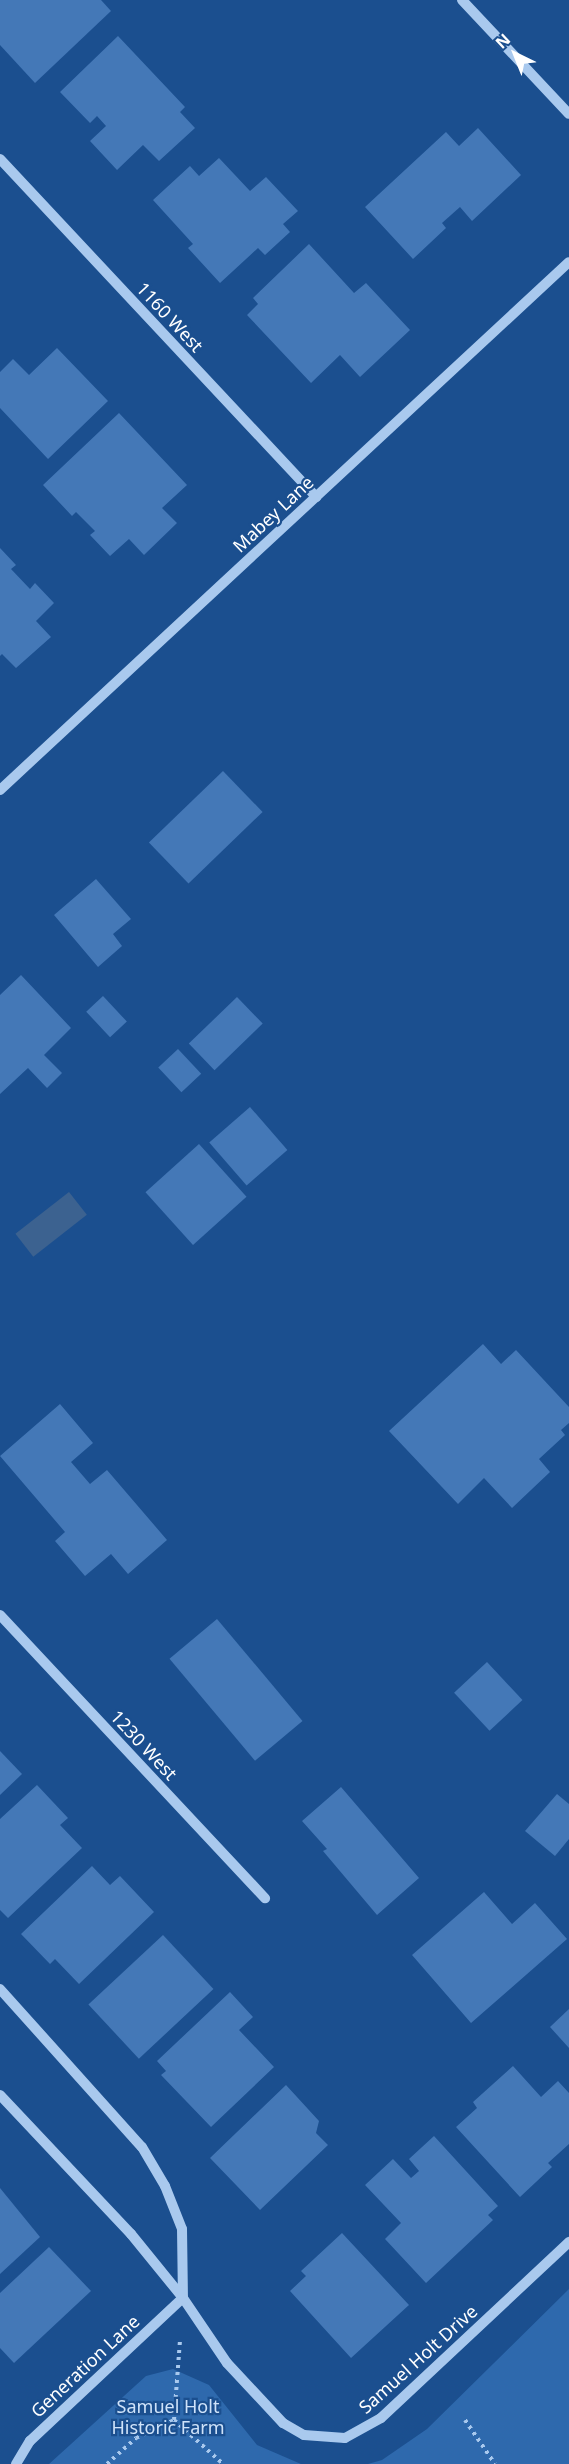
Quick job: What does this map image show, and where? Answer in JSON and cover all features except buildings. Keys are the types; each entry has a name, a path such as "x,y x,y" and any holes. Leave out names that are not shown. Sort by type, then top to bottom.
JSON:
{"street":[{"path":"462,0 569,114"},
{"name":"1160 West","path":"0,159 316,497"},
{"name":"Mabey Lane","path":"0,790 569,262"},
{"name":"1230 West","path":"0,1615 265,1898"},
{"path":"0,1989 113,2111 154,2166 182,2229 183,2298"},
{"name":"Samuel Holt Drive","path":"0,2095 131,2234 183,2298 227,2363 283,2423 304,2435 345,2438 381,2418 569,2242"},
{"name":"Generation Lane","path":"16,2464 30,2441 183,2298"}],"path":[{"path":"174,2420 183,2298"},
{"path":"107,2464 136,2438 174,2420"},
{"path":"174,2420 223,2464"},
{"path":"465,2420 495,2464"}],"green space":[{"path":"569,2289 569,2464 368,2464 382,2460 427,2429"},
{"name":"Samuel Holt Historic Farm","path":"173,2369 209,2385 257,2445 301,2464 49,2464 146,2376"}],"shaded area":[{"path":"69,1192 87,1215 33,1257 15,1234"}]}
